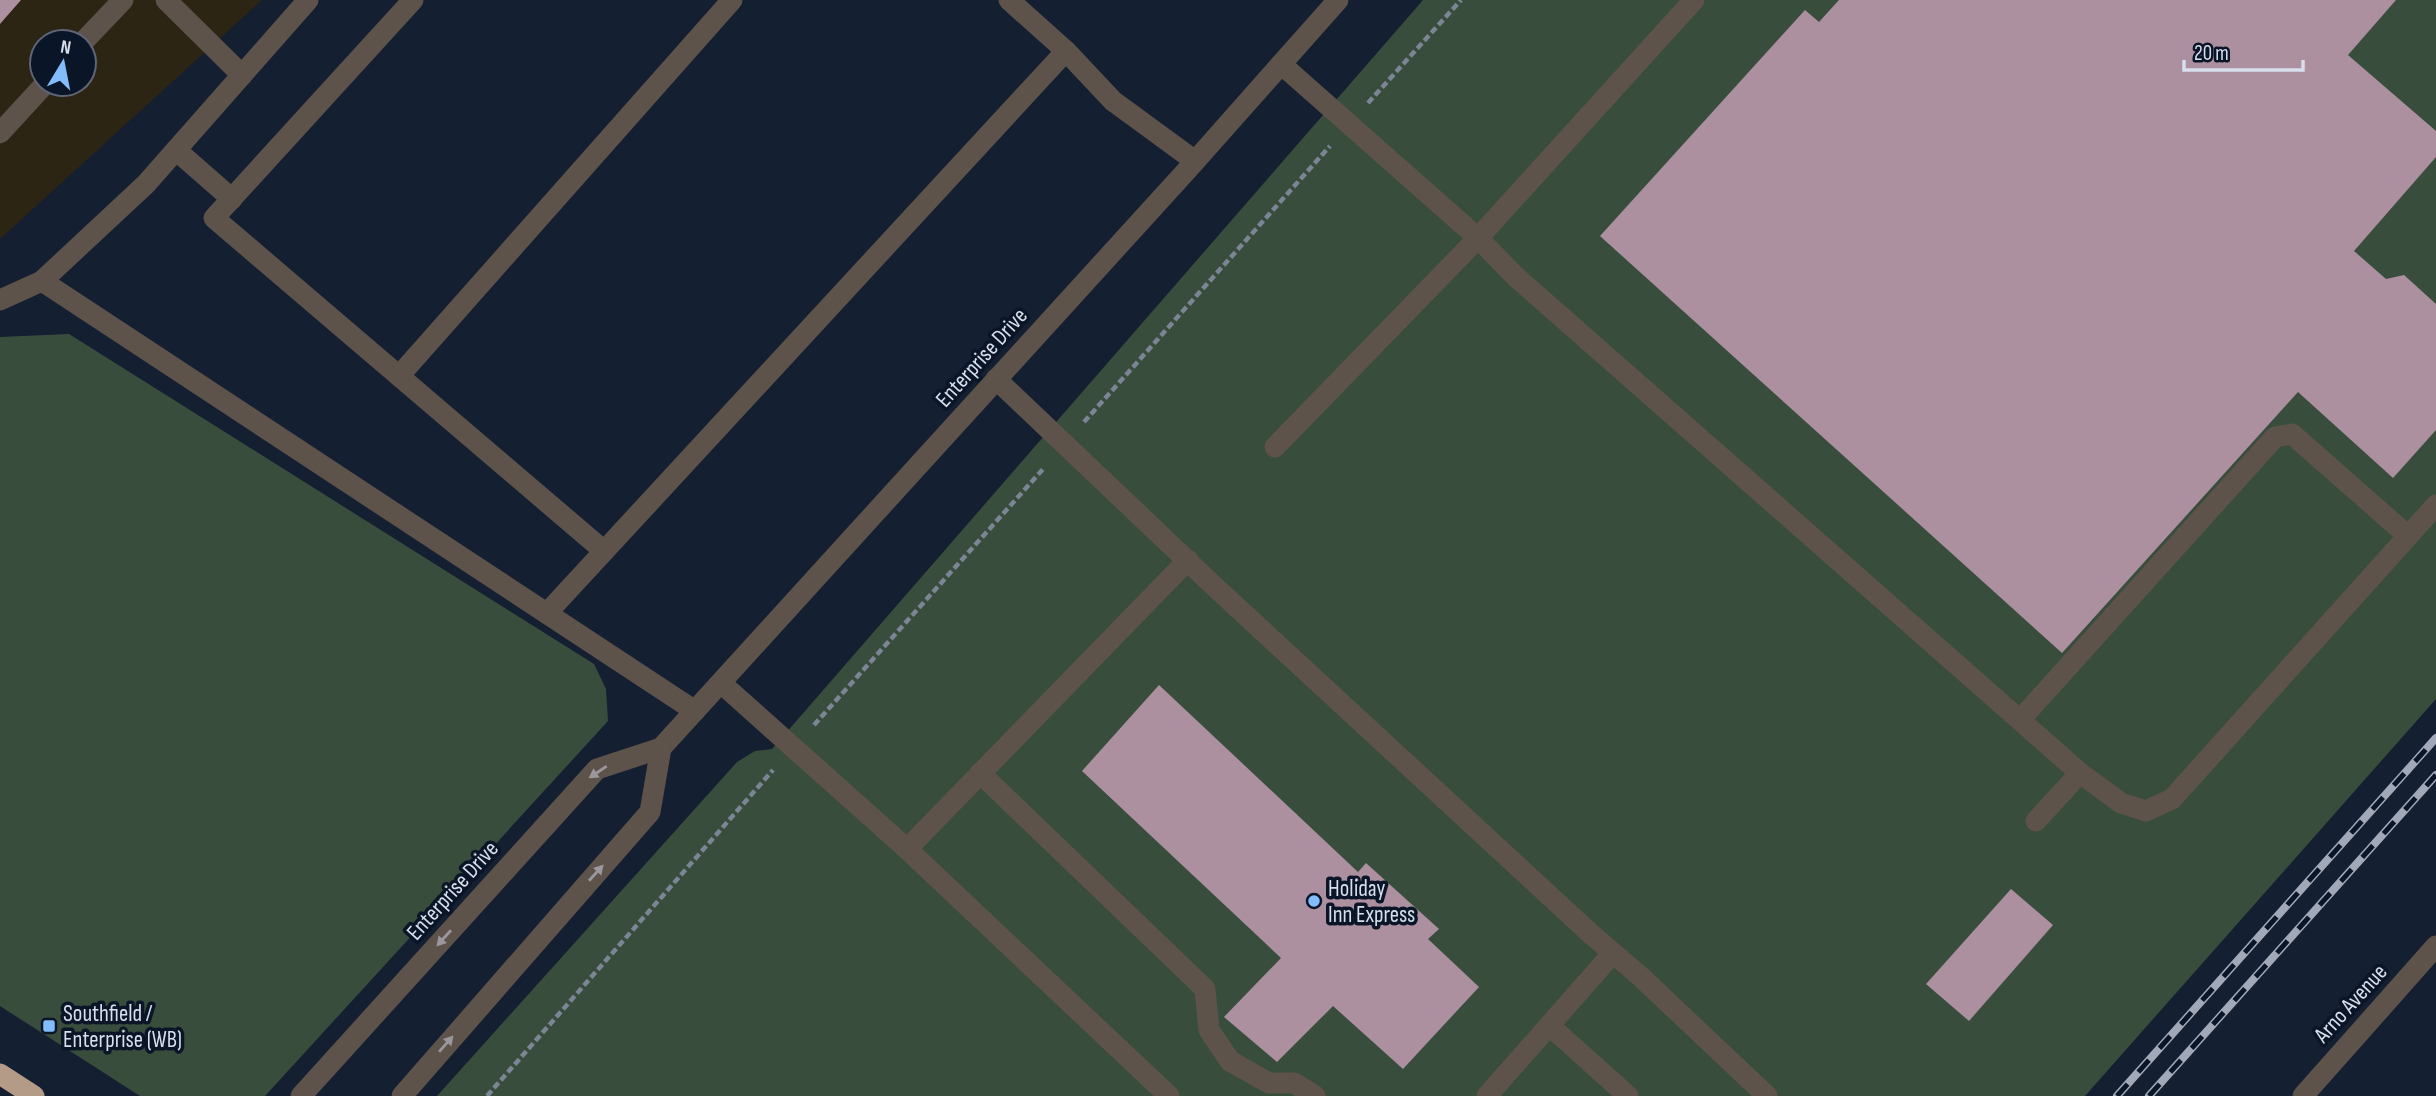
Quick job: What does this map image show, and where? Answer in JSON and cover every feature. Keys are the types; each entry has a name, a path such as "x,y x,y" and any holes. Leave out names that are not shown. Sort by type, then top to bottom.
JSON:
{"highway":[{"path":"0,1073 34,1096"}],"street":[{"path":"96,28 123,0"},
{"path":"166,0 242,75"},
{"path":"0,300 41,281 146,184 308,0"},
{"path":"413,0 214,218 604,551"},
{"path":"399,376 732,0"},
{"path":"1009,0 1066,51 1113,101 1195,161"},
{"name":"Enterprise Drive","path":"301,1096 597,769 661,748 1338,0"},
{"path":"1275,447 1478,238 1694,0"},
{"path":"547,613 1066,51"},
{"path":"1281,64 1478,238 1515,276 2080,773 2121,803 2147,811 2172,799 2436,505"},
{"path":"0,133 32,98"},
{"path":"176,150 232,199"},
{"path":"41,281 695,711"},
{"path":"996,379 1225,597 1767,1096"},
{"path":"2020,720 2275,437 2292,434 2408,536"},
{"path":"907,849 1188,559"},
{"path":"721,683 907,849 1169,1096"},
{"path":"402,1096 650,812 661,748"},
{"path":"980,773 1205,989 1209,1030 1230,1061 1269,1083 1294,1083 1315,1096"},
{"path":"2036,821 2080,773"},
{"path":"1488,1096 1614,953"},
{"name":"Arno Avenue","path":"2303,1096 2434,953"},
{"path":"1550,1026 1629,1096"}],"path":[{"path":"819,720 1461,0"},
{"path":"487,1096 774,769"}],"shaded area":[{"path":"0,0 262,0 0,239"}],"green space":[{"path":"1423,0 2436,0 2436,699 2085,1096 437,1096 737,762 755,751 772,749"},
{"path":"69,334 594,664 606,689 608,721 265,1096 140,1096 0,1006 0,337"}],"building":[{"path":"0,0 21,0 0,24"},
{"path":"1839,0 2396,0 2348,55 2436,131 2436,157 2354,251 2386,279 2404,275 2436,304 2436,430 2393,478 2298,392 2062,653 1600,236 1805,10 1819,22"},
{"name":"Holiday Inn Express","path":"1159,685 1358,872 1366,863 1439,929 1428,939 1479,987 1403,1069 1333,1006 1277,1062 1224,1017 1281,958 1082,771"},
{"path":"2011,889 2053,925 1969,1021 1926,984"}],"railway":[{"path":"2117,1096 2436,738"},
{"path":"2149,1096 2436,775"}],"place":[{"name":"Holiday Inn Express","path":"1314,901"},
{"name":"Southfield / Enterprise (WB)","path":"49,1026"}]}
